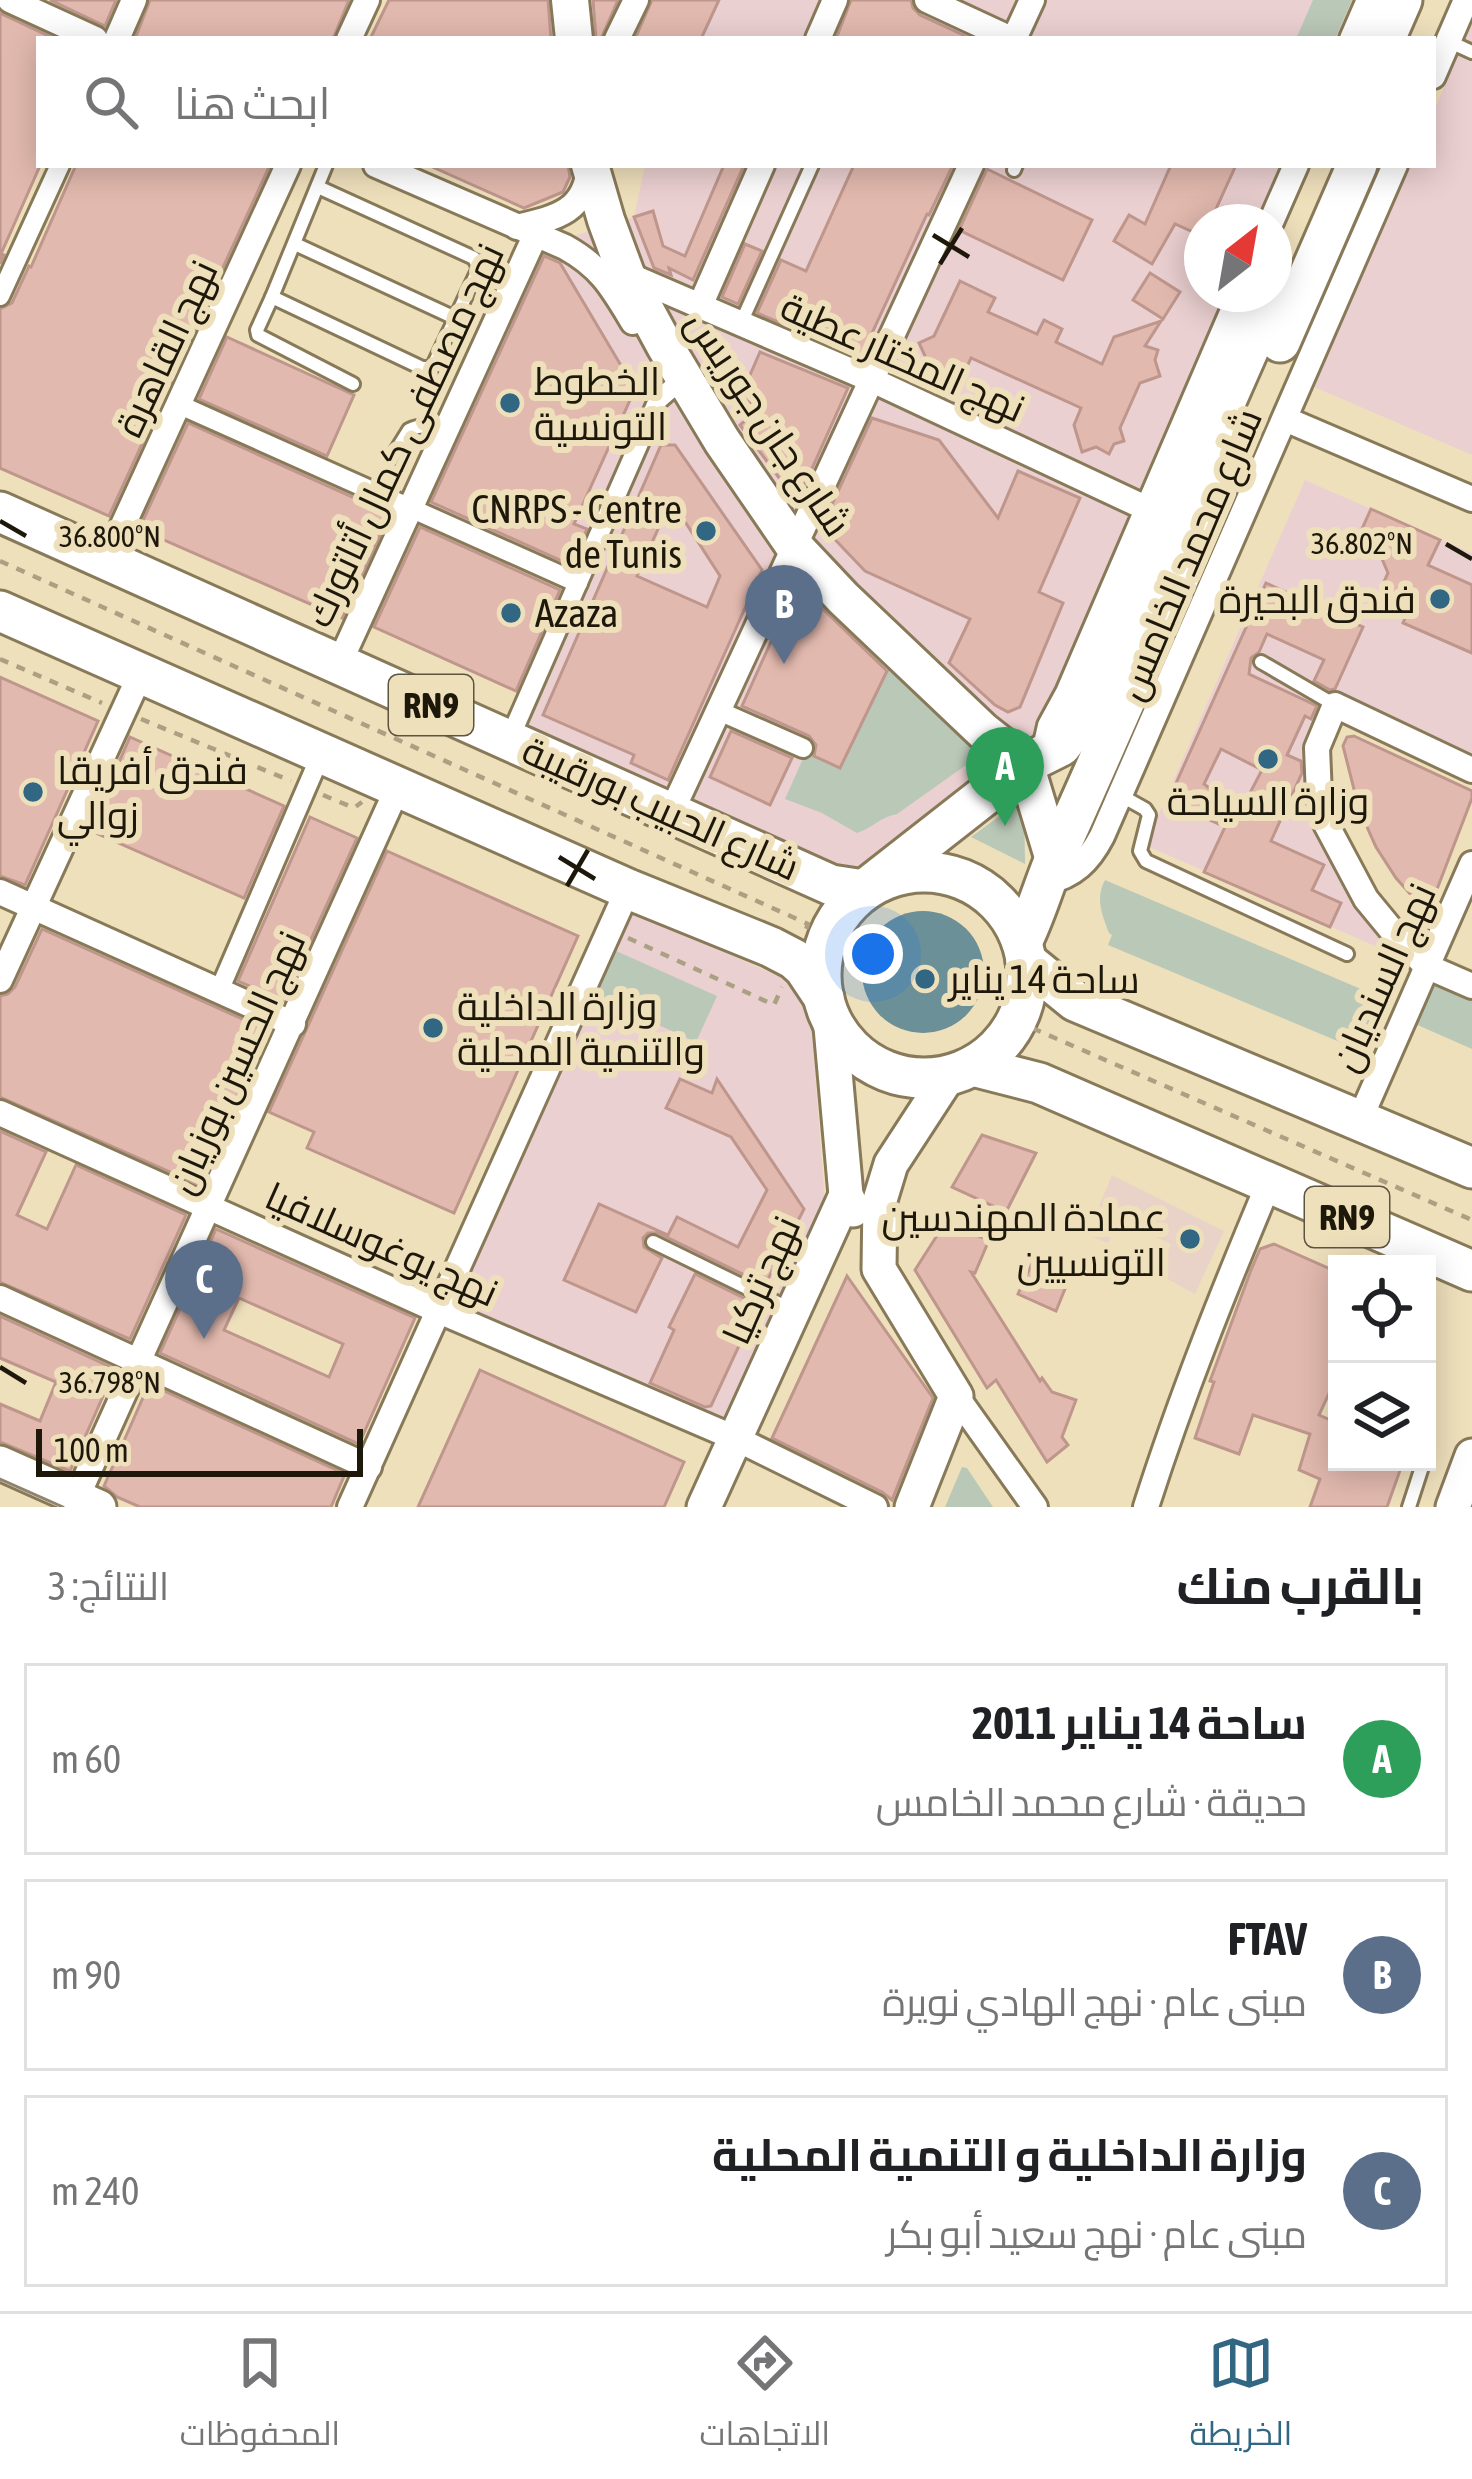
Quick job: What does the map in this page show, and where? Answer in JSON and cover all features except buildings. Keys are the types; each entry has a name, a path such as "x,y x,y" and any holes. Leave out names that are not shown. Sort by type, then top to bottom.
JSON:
{"main road":[{"path":"570,0 574,36"},
{"path":"1386,36 1402,0"},
{"path":"1429,0 1430,36"},
{"name":"شارع جان جوريس","path":"591,168 626,274 664,346 794,546 983,731 1034,761"},
{"name":"شارع محمد الخامس","path":"1292,205 1300,168"},
{"name":"شارع محمد الخامس","path":"1024,952 1050,871 1356,168"},
{"name":"شارع محمد الخامس","path":"864,890 1034,761 1061,746 1075,728 1111,662 1266,312"},
{"name":"شارع الحبيب بورقيبة","path":"0,512 831,885 864,890"},
{"name":"RN9","path":"0,611 787,955 804,968 840,1034 870,1062 908,1076 961,1070 1040,1083 1472,1271"},
{"path":"1034,761 1050,871"},
{"name":"RN9","path":"864,890 899,874 956,877 990,895 1014,925 1024,952 1076,1001 1472,1168"},
{"path":"827,1007 821,985 825,947 832,927 864,890"},
{"path":"961,1070 1005,1039 1016,1021 1027,982 1024,952"}],"street":[{"path":"10,0 88,36"},
{"path":"118,36 134,0"},
{"path":"351,36 368,0"},
{"path":"618,36 636,0"},
{"path":"819,36 835,0"},
{"path":"927,0 1005,36"},
{"path":"1014,36 1032,0"},
{"path":"1353,36 1369,0"},
{"path":"1434,36 1466,0"},
{"path":"0,296 59,168"},
{"name":"نهج القاهرة","path":"107,560 287,168"},
{"path":"383,168 589,260 606,278 673,388 722,441"},
{"path":"526,231 580,200 590,168"},
{"path":"700,306 761,168"},
{"path":"671,813 969,168"},
{"name":"شارع محمد الخامس","path":"1280,204 1299,168"},
{"path":"1050,871 1064,878 1075,871 1102,836 1394,168"},
{"name":"نهج مصطفى كمال أتاتورك","path":"339,664 445,431 526,231"},
{"name":"نهج المختار عطية","path":"626,274 872,380 1148,509"},
{"name":"شارع محمد الخامس","path":"1034,761 1068,693 1232,312"},
{"path":"508,740 658,400 673,388"},
{"path":"180,405 578,583"},
{"path":"1285,419 1472,499"},
{"path":"0,980 9,938 34,907 141,674"},
{"path":"1472,770 1335,705 1317,748 1319,796 1326,824 1366,899 1426,966 1472,986"},
{"path":"719,711 803,748"},
{"path":"219,991 322,752"},
{"name":"نهج الحسين بوزيان","path":"86,1497 140,1360 398,788"},
{"name":"نهج السنديان","path":"1360,1119 1472,864"},
{"path":"350,1507 628,889"},
{"path":"0,892 293,1024"},
{"path":"827,1007 846,1195 879,1269 956,1396 1035,1507"},
{"path":"879,1269 880,1200 891,1165 961,1070"},
{"name":"نهج يوغوسلافيا","path":"0,1113 735,1438 874,1507"},
{"path":"1146,1507 1205,1341 1269,1183"},
{"name":"نهج تركيا","path":"704,1507 846,1195"},
{"path":"0,1298 369,1467"},
{"path":"912,1507 956,1396"},
{"path":"1454,1507 1472,1456"},
{"path":"0,1463 86,1497"}],"lane":[{"path":"1436,42 1472,52"},
{"path":"325,168 257,329 258,335 353,384"},
{"path":"741,324 811,168"},
{"path":"272,296 422,368 432,368 478,268 474,257 318,187"},
{"path":"295,244 455,318"},
{"path":"391,459 409,430 423,426 445,431"},
{"path":"1262,662 1335,705"},
{"path":"1119,794 1149,815 1140,851 1146,861 1347,954"},
{"path":"653,1242 794,1311"},
{"path":"1409,1507 1421,1471"}],"path":[{"path":"1016,1021 1472,1220"}],"shaded area":[{"path":"719,0 1352,0 1336,36 702,36"},
{"path":"1472,21 1472,455 1314,387 1409,168 1436,168 1436,106"},
{"path":"644,168 1280,168 1265,204 1184,204 1184,312 1220,312 1048,719 991,779 871,864 849,870 826,869 524,735 591,583 420,505 541,246 634,217"},
{"path":"1305,480 1472,553 1472,756 1332,696 1308,781 1416,964 1145,845"},
{"path":"631,911 796,984 812,1032 825,1203 726,1425 454,1303"},
{"name":"عمادة المهندسين التونسيين","path":"1112,1175 1224,1231 1195,1294 1158,1274 1171,1244 1120,1220 1108,1243 1087,1235"}],"green space":[{"path":"1313,0 1352,0 1336,36 1297,36"},
{"path":"890,666 979,747 976,758 897,814 857,833 785,799 806,752 840,767"},
{"path":"1024,798 1025,864 971,837"},
{"path":"1105,880 1389,1001 1366,1053 1108,945 1112,935 1100,900"},
{"path":"614,950 717,996 696,1042 593,995"},
{"path":"1434,972 1472,989 1472,1049 1413,1023"},
{"path":"962,1467 967,1468 993,1507 945,1507"}],"water":[{"path":"923,911 946,916 966,929 979,949 984,972 979,995 966,1015 946,1028 923,1033 900,1028 880,1015 867,995 862,972 867,949 880,929 900,916"}],"tram line":[{"path":"0,1479 63,1507"}],"place":[{"name":"الخطوط التونسية","path":"510,403"},
{"name":"CNRPS - Centre de Tunis","path":"706,531"},
{"name":"فندق البحيرة","path":"1440,599"},
{"name":"Azaza","path":"511,613"},
{"name":"FTAV","path":"784,664"},
{"name":"وزارة السياحة","path":"1268,759"},
{"name":"فندق أفريقا زوالي","path":"33,792"},
{"name":"ساحة 14 يناير 2011","path":"1005,826"},
{"name":"ساحة 14 يناير","path":"925,979"},
{"name":"وزارة الداخلية والتنمية المحلية","path":"433,1028"},
{"name":"عمادة المهندسين التونسيين","path":"1190,1239"},
{"name":"وزارة الداخلية و التنمية المحلية","path":"204,1339"}]}
